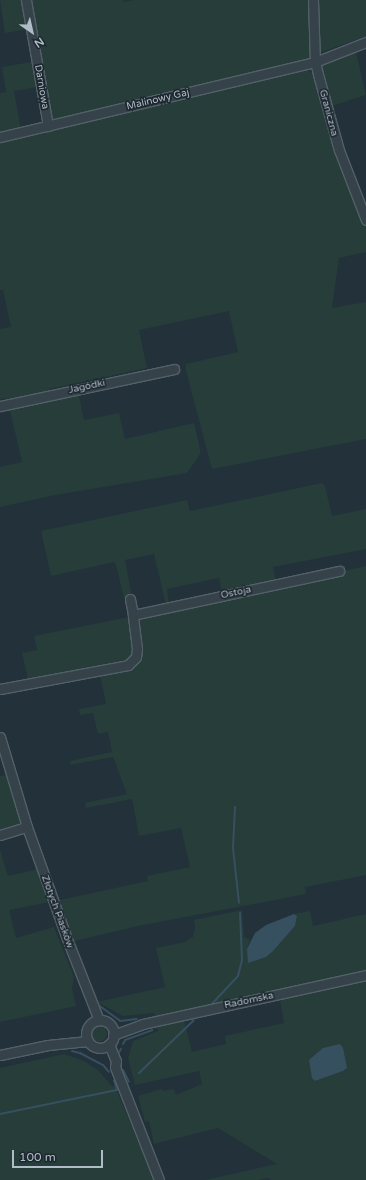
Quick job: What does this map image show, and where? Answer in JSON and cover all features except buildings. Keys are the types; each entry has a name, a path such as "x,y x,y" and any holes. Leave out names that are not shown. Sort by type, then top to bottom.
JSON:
{"street":[{"name":"Darniowa","path":"26,0 48,126"},
{"name":"Graniczna","path":"313,0 315,62 339,150 366,220"},
{"name":"Malinowy Gaj","path":"0,137 315,62 366,42"},
{"name":"Jagódki","path":"0,406 174,369"},
{"name":"Ostoja","path":"133,614 339,571"},
{"path":"0,689 128,665 136,657 137,648 130,599"},
{"name":"Złotych Piasków","path":"0,737 27,827 89,997 96,1021"},
{"path":"0,835 27,827"},
{"name":"Radomska","path":"112,1031 366,975"},
{"path":"96,1021 107,1022 112,1031 106,1045 95,1047 87,1037 88,1027 96,1021"},
{"path":"0,1055 87,1037"},
{"path":"106,1045 116,1061 115,1067 159,1180"}],"green space":[{"path":"0,0 24,0 29,29 5,33"},
{"path":"28,0 123,0 124,2 134,0 312,0 312,59 54,122 48,117"},
{"path":"315,0 366,0 366,36 322,52 318,49"},
{"path":"356,52 366,95 332,106 321,66 325,62"},
{"path":"31,62 35,65 38,87 14,91 21,130 0,135 0,93 6,92 2,67"},
{"path":"304,68 315,75 346,184 349,183 356,206 366,226 366,252 339,258 332,308 366,302 366,439 212,469 186,371 186,364 238,352 229,311 139,330 147,368 49,389 50,393 36,396 0,399 0,329 11,327 3,290 0,290 0,142"},
{"path":"78,391 84,420 119,413 125,439 194,423 200,454 187,473 55,495 0,507 0,467 22,462 9,406"},
{"path":"322,483 325,486 332,516 366,509 366,549 273,567 276,584 222,593 219,578 167,589 169,605 166,605 154,554 125,560 132,597 129,598 124,598 114,562 51,576 41,531 187,500 190,511"},
{"path":"366,566 366,875 305,887 306,894 138,926 74,941 60,900 148,881 147,876 190,867 181,828 139,836 132,799 86,808 85,803 127,794 113,757 70,765 70,761 112,752 108,732 98,734 93,713 80,715 79,709 106,704 100,674 133,667 139,660 136,619"},
{"path":"129,617 134,651 131,659 126,663 28,679 22,653 37,650 34,636"},
{"path":"8,775 21,826 0,833 0,776"},
{"path":"0,850 8,876 38,869 50,902 9,910 16,938 54,927 74,977 72,989 76,1006 0,1022"},
{"path":"242,910 244,937 250,940 247,949 257,960 274,950 295,926 297,916 294,914 310,911 313,926 366,914 366,970 156,1018 154,1013 123,1016 97,1002 165,987 156,948 185,942 193,937 195,928 194,920"},
{"path":"366,980 366,1180 271,1180 269,1178 258,1180 205,1180 277,1164 218,1128 154,1144 149,1121 145,1122 138,1096 161,1089 163,1091 174,1089 176,1095 202,1084 199,1071 135,1085 128,1058 133,1041 158,1031 157,1026 184,1020 192,1052 226,1044 225,1036 284,1023 280,999","holes":["343,1048 343,1071 315,1081"]},
{"path":"96,1026 102,1026 107,1031 105,1040 102,1042 96,1042 91,1037 91,1031"},
{"path":"64,1054 84,1061 98,1070 112,1086 115,1086 154,1180 0,1180 0,1068"}],"water":[{"path":"294,914 297,916 295,926 274,950 266,957 248,963 247,949 255,933 266,925"},
{"path":"340,1044 343,1048 347,1068 343,1071 315,1081 312,1078 309,1060 323,1048"}],"waterway":[{"path":"235,807 233,848 239,903"},
{"path":"59,903 71,937"},
{"path":"210,1006 238,976 242,960 240,913"},
{"path":"97,1004 120,1021 137,1019"},
{"path":"139,1073 194,1020"},
{"path":"123,1044 125,1040 152,1030"},
{"path":"119,1057 118,1054 121,1049"},
{"path":"72,1051 80,1053 103,1065 109,1072"},
{"path":"123,1070 129,1082"},
{"path":"0,1114 117,1090 114,1080"}]}
